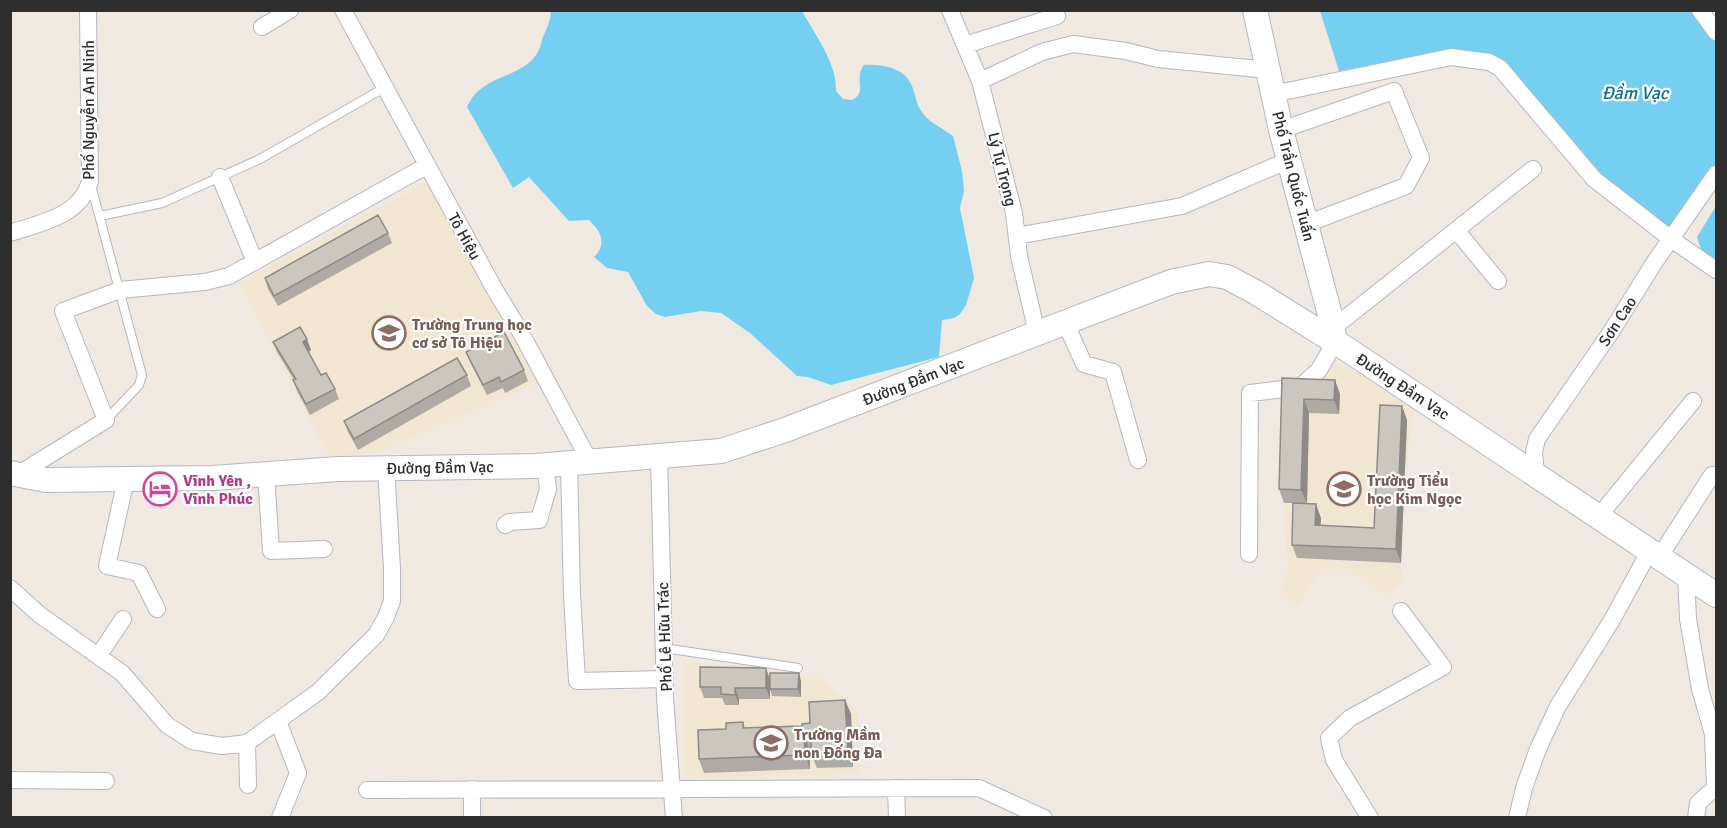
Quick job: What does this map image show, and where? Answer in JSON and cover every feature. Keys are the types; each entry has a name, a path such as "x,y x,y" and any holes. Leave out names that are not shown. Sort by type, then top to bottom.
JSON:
{"street":[{"name":"Phố Nguyễn An Ninh","path":"10,233 51,220 74,207 87,193 90,181 88,10"},
{"path":"262,27 290,10"},
{"name":"Lý Tự Trọng","path":"950,10 980,81 1014,213 1019,256 1037,333"},
{"name":"Phố Trần Quốc Tuấn","path":"1255,10 1281,130 1334,335"},
{"path":"1700,10 1716,32"},
{"name":"Tô Hiệu","path":"348,12 384,88 426,166 520,331 568,463"},
{"path":"965,45 1057,16"},
{"path":"980,81 1042,52 1073,44 1126,51 1158,59 1268,69"},
{"path":"1273,94 1452,57 1489,62 1500,68 1594,179 1671,239 1716,270"},
{"path":"1281,130 1394,91 1420,158 1406,186 1306,224"},
{"path":"1017,236 1182,206 1289,160"},
{"path":"14,474 106,420 63,311 120,290 205,282 229,276 426,166"},
{"path":"1249,554 1250,393 1300,387 1319,370 1334,335 1456,230 1533,169"},
{"name":"Sơn Cao","path":"1536,474 1533,452 1537,439 1716,174"},
{"path":"220,177 255,262"},
{"path":"1456,230 1498,281"},
{"name":"Đường Đầm Vạc","path":"14,474 46,480 213,478 338,469 568,463 721,451 785,430 1171,282 1209,274 1227,277 1334,335 1716,595"},
{"path":"1065,322 1084,364 1113,372 1138,460"},
{"path":"1599,516 1693,401"},
{"name":"Phố Lê Hữu Trác","path":"659,456 664,679 674,818"},
{"path":"506,525 509,522 539,520 548,489 568,463"},
{"path":"568,463 577,681 664,679"},
{"path":"10,588 39,615 122,673 167,725 192,741 222,746 248,743 318,692 376,635 386,617 392,601 392,568 386,468"},
{"path":"266,474 271,551 324,549"},
{"path":"1517,818 1534,759 1558,706 1655,553 1712,475"},
{"path":"126,479 107,566 139,573 158,609"},
{"path":"1686,573 1688,619 1700,689 1713,734 1715,777 1715,788 1698,803 1696,818"},
{"path":"1370,818 1334,760 1329,738 1350,718 1443,667 1401,611"},
{"path":"99,655 123,620"},
{"path":"278,721 298,772 280,818"},
{"path":"248,743 248,785"},
{"path":"10,780 106,781"},
{"path":"896,788 897,818"},
{"path":"367,790 979,788 1044,818"},
{"path":"472,789 472,818"}],"lane":[{"path":"100,216 162,203 260,159 384,88"},
{"path":"90,181 142,375 139,385 106,420"},
{"path":"664,648 798,668"}],"shaded area":[{"name":"Trường Trung học cơ sở Tô Hiệu","path":"430,180 540,383 377,453 329,456 239,283"},
{"name":"Trường Tiểu học Kim Ngọc","path":"1334,363 1415,399 1409,443 1401,565 1403,582 1388,597 1349,570 1318,573 1298,605 1280,593 1288,570 1281,474 1319,385"},
{"name":"Trường Mầm non Đống Đa","path":"683,662 822,677 858,712 859,774 685,778"}],"water":[{"path":"551,11 802,11 829,60 836,91 843,99 852,100 858,95 860,74 864,65 876,65 902,73 912,85 918,106 923,113 930,121 953,136 962,171 964,191 960,208 974,278 966,305 960,314 954,318 942,320 939,357 831,385 808,377 797,376 750,333 721,313 701,311 665,317 656,314 647,306 628,272 607,268 594,257 601,247 601,237 589,220 569,221 529,177 513,188 467,107 481,88 520,69 536,55"},
{"name":"Đầm Vạc","path":"1320,11 1697,11 1716,41 1716,167 1672,229 1657,222 1600,175 1520,82 1451,51 1339,71"},
{"path":"1716,206 1716,267 1704,258 1697,237"}],"building":[{"path":"378,215 388,233 274,296 265,278"},
{"path":"300,327 307,339 303,342 321,375 326,373 335,389 306,404 293,380 296,379 273,342"},
{"path":"504,332 524,370 501,382 499,377 483,385 466,352"},
{"path":"457,358 467,375 354,439 344,421"},
{"path":"1282,378 1335,380 1334,400 1304,399 1301,490 1279,489"},
{"path":"1380,405 1402,406 1396,549 1292,545 1293,503 1316,504 1315,525 1374,528"},
{"path":"700,667 766,668 766,688 735,688 735,695 721,694 721,687 700,687"},
{"path":"770,673 799,673 798,689 770,689"},
{"path":"845,700 848,753 811,754 811,734 804,734 805,755 699,759 698,730 726,729 726,723 743,722 743,728 802,726 802,724 810,723 809,702"}],"place":[{"name":"Trường Trung học cơ sở Tô Hiệu","path":"389,333"},
{"name":"Vĩnh Yên , Vĩnh Phúc","path":"160,489"},
{"name":"Trường Tiểu học Kim Ngọc","path":"1344,489"},
{"name":"Trường Mầm non Đống Đa","path":"771,743"}]}
